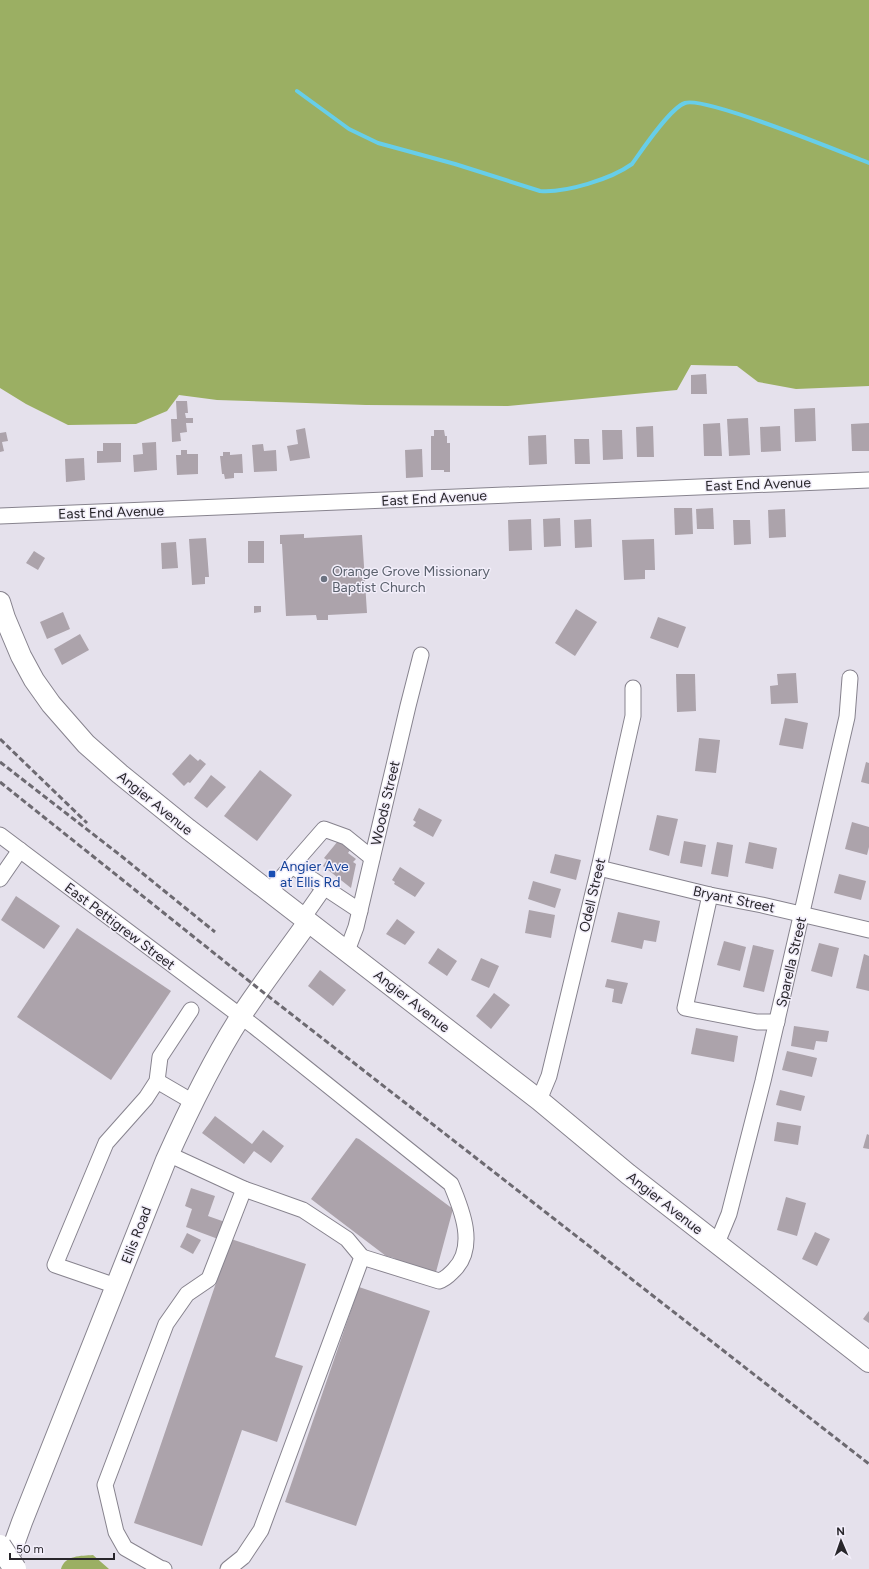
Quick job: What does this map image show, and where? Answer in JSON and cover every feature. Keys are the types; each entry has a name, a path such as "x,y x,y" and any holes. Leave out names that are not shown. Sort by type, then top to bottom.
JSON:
{"highway":[{"path":"0,1546 16,1569"}],"main road":[{"name":"Angier Avenue","path":"0,602 21,656 34,680 51,704 86,744 130,783 539,1100 628,1174 869,1362"},
{"name":"Ellis Road","path":"5,1569 25,1514 168,1154 240,1017 306,920"}],"street":[{"name":"East End Avenue","path":"0,516 869,480"},
{"name":"Woods Street","path":"347,951 360,911 421,655"},
{"name":"Sparella Street","path":"717,1243 729,1214 777,1022 847,717 850,678"},
{"name":"Odell Street","path":"539,1100 549,1076 599,868 633,716 633,688"},
{"path":"269,892 324,829 346,837 372,858"},
{"name":"East Pettigrew Street","path":"0,835 240,1017 451,1184 461,1207 466,1240 464,1254 457,1267 446,1278 439,1281 362,1257"},
{"path":"0,879 20,850"},
{"path":"292,866 360,911"},
{"name":"Bryant Street","path":"599,868 710,895 802,914 869,930"},
{"path":"306,920 324,888"},
{"path":"710,895 685,1008 757,1022 777,1022"},
{"path":"116,1286 55,1265 106,1144 146,1098 157,1081 160,1057 191,1010"},
{"path":"157,1081 194,1102"},
{"path":"168,1154 244,1188 303,1210 347,1239 362,1257 260,1530 243,1557 228,1569"},
{"path":"164,1569 125,1548 116,1532 105,1485 166,1324 186,1294 209,1279 244,1188"}],"green space":[{"path":"0,0 869,0 869,386 796,389 758,382 737,366 691,365 677,390 508,406 366,405 217,400 179,395 167,411 136,424 68,425 26,404 0,388"},
{"path":"93,1555 109,1569 61,1569 66,1561 74,1557"}],"building":[{"path":"706,374 707,394 691,394 691,375"},
{"path":"176,401 187,401 188,413 185,413 186,418 193,418 193,423 186,423 187,432 180,433 181,441 172,442 171,419 177,419"},
{"path":"815,408 816,441 795,442 794,409"},
{"path":"748,418 750,455 729,456 727,419"},
{"path":"720,423 722,456 704,456 703,424"},
{"path":"869,423 869,451 852,451 851,424"},
{"path":"653,426 654,457 637,457 636,427"},
{"path":"780,426 781,451 761,452 760,427"},
{"path":"305,428 310,458 290,461 287,446 298,444 296,430"},
{"path":"434,430 444,430 445,436 447,436 447,443 450,443 450,472 444,472 444,470 431,470 431,436 434,436"},
{"path":"602,430 622,430 623,459 603,460"},
{"path":"6,432 8,441 2,442 4,451 0,452 0,433"},
{"path":"546,435 547,464 529,465 528,436"},
{"path":"574,439 589,439 590,464 575,464"},
{"path":"156,442 157,470 134,472 133,455 143,454 142,443"},
{"path":"103,443 121,443 121,462 97,463 97,451 103,451"},
{"path":"263,444 264,451 276,450 277,471 254,472 252,445"},
{"path":"422,449 423,477 406,478 405,450"},
{"path":"181,450 187,450 187,454 198,454 198,474 177,475 176,455 181,455"},
{"path":"223,452 230,452 230,455 242,454 243,473 234,473 234,478 225,479 224,474 222,474 220,456 223,456"},
{"path":"84,458 85,480 66,482 65,459"},
{"path":"674,508 692,508 693,534 675,535"},
{"path":"713,508 714,529 697,529 696,509"},
{"path":"785,509 786,537 769,538 768,510"},
{"path":"560,518 561,546 544,547 543,519"},
{"path":"531,519 532,550 509,551 508,520"},
{"path":"591,519 592,547 575,548 574,520"},
{"path":"733,520 750,520 751,544 734,545"},
{"name":"Orange Grove Missionary Baptist Church","path":"304,534 304,538 362,535 367,613 328,615 328,620 317,620 316,615 286,616 282,544 280,544 280,535"},
{"path":"206,538 209,577 205,577 205,584 192,585 189,539"},
{"path":"654,539 655,570 645,570 645,579 624,580 622,540"},
{"path":"248,541 264,541 264,563 248,563"},
{"path":"176,542 178,568 162,569 161,543"},
{"path":"34,551 45,558 38,570 26,563"},
{"path":"254,606 261,606 261,612 254,613"},
{"path":"576,609 597,622 575,656 555,643"},
{"path":"63,612 70,629 47,639 40,622"},
{"path":"658,617 686,627 678,648 650,638"},
{"path":"80,634 89,650 62,665 54,649"},
{"path":"796,673 798,703 771,704 770,686 778,685 777,674"},
{"path":"676,674 695,674 696,711 677,712"},
{"path":"785,718 808,723 803,749 779,745"},
{"path":"699,738 720,740 716,773 695,771"},
{"path":"190,754 198,761 200,759 206,764 190,783 188,782 184,786 172,774"},
{"path":"866,762 869,763 869,784 861,782"},
{"path":"260,770 292,795 257,841 224,816"},
{"path":"211,775 226,787 207,808 194,798"},
{"path":"419,808 442,820 433,837 413,826 416,822 413,820"},
{"path":"657,815 678,819 669,856 649,850"},
{"path":"852,822 869,827 869,847 867,855 845,849"},
{"path":"338,841 350,850 348,853 356,859 353,862 356,864 351,888 323,866 327,860 324,858"},
{"path":"684,841 706,845 702,867 680,863"},
{"path":"717,842 733,845 728,877 711,874"},
{"path":"749,842 777,848 773,869 745,863"},
{"path":"555,854 581,860 576,880 550,873"},
{"path":"400,867 425,883 415,897 394,884 395,882 392,880"},
{"path":"839,874 866,881 861,900 834,893"},
{"path":"533,881 561,889 555,908 528,899"},
{"path":"16,896 60,926 44,949 1,920"},
{"path":"529,910 555,915 551,938 525,933"},
{"path":"618,912 660,921 656,942 644,940 642,949 611,942"},
{"path":"397,919 415,932 405,945 386,934"},
{"path":"77,928 171,991 111,1080 17,1017"},
{"path":"724,941 746,947 740,971 717,965"},
{"path":"819,943 839,948 832,977 811,971"},
{"path":"753,945 774,950 764,992 743,987"},
{"path":"438,948 457,961 447,976 428,963"},
{"path":"864,954 869,956 869,991 856,988"},
{"path":"481,958 499,966 489,988 471,980"},
{"path":"320,970 346,990 333,1006 308,986"},
{"path":"607,979 628,983 622,1004 612,1002 614,989 605,987"},
{"path":"494,993 510,1005 491,1029 476,1016"},
{"path":"794,1026 829,1031 827,1042 816,1041 814,1050 791,1046"},
{"path":"696,1028 738,1036 734,1062 691,1054"},
{"path":"787,1051 817,1058 812,1077 782,1070"},
{"path":"780,1090 805,1096 801,1111 776,1105"},
{"path":"215,1116 252,1144 263,1130 284,1146 271,1163 254,1151 244,1164 202,1133"},
{"path":"777,1122 801,1126 798,1145 774,1141"},
{"path":"867,1134 869,1135 869,1149 863,1148"},
{"path":"356,1138 453,1209 436,1272 402,1264 394,1258 386,1256 311,1199"},
{"path":"191,1188 215,1196 208,1216 225,1222 218,1239 186,1227 192,1209 185,1206"},
{"path":"786,1197 806,1203 797,1236 777,1230"},
{"path":"815,1232 830,1239 817,1266 802,1259"},
{"path":"187,1233 201,1240 193,1254 180,1247"},
{"path":"231,1239 306,1264 275,1357 303,1366 277,1442 242,1430 202,1546 134,1523"},
{"path":"359,1287 430,1311 356,1526 285,1502"},
{"path":"869,1311 869,1323 863,1319"}],"waterway":[{"path":"297,91 349,129 378,143 455,164 540,191 562,190 588,184 623,170 632,164 664,121 679,106 685,103 698,103 745,116 804,137 869,163"}],"railway":[{"path":"0,739 87,823"},
{"path":"0,762 120,855 215,932"},
{"path":"0,782 259,989 869,1464"}],"place":[{"name":"Orange Grove Missionary Baptist Church","path":"324,579"},
{"name":"Angier Ave at Ellis Rd","path":"272,874"}]}
